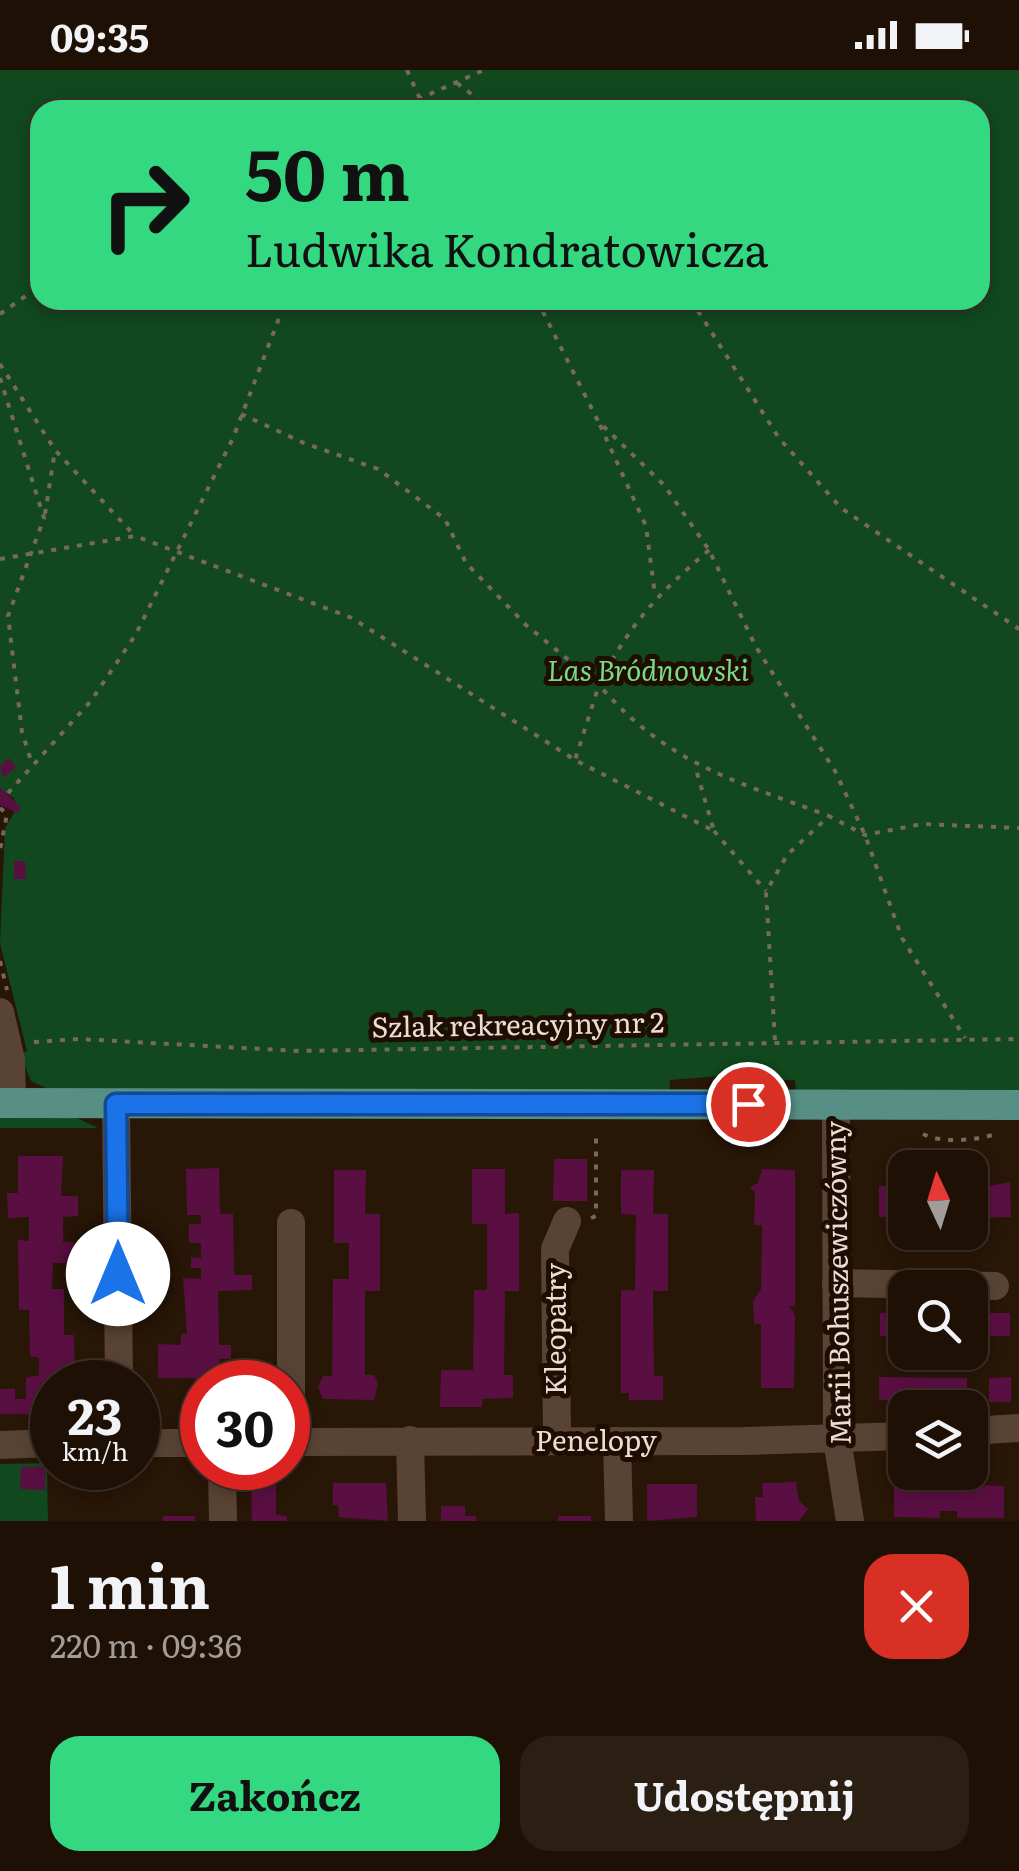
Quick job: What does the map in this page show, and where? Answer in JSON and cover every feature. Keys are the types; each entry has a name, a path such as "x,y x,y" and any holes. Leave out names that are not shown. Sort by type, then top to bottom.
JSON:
{"main road":[{"path":"6,1103 1019,1105"}],"street":[{"path":"0,1012 11,1060 6,1103"},
{"path":"116,1104 119,1360"},
{"name":"Marii Bohuszewiczówny","path":"836,1104 837,1440 850,1521"},
{"path":"290,1360 291,1222"},
{"name":"Kleopatry","path":"557,1440 555,1249 566,1224"},
{"path":"836,1283 994,1286"},
{"path":"988,1431 1019,1428"},
{"name":"Penelopy","path":"310,1442 888,1437"},
{"path":"410,1440 412,1521"},
{"path":"617,1441 619,1521"},
{"path":"0,1445 30,1444"},
{"path":"222,1490 222,1521"}],"path":[{"path":"407,70 419,100"},
{"path":"410,100 484,70"},
{"path":"457,83 479,100"},
{"path":"414,100 417,96"},
{"path":"0,314 30,293"},
{"path":"8,793 92,700 118,661 241,414 282,310"},
{"path":"542,310 646,526 655,596"},
{"path":"697,310 779,438 841,508 1019,629"},
{"path":"0,364 54,450 135,536 352,618 575,760 714,830 766,892"},
{"path":"0,378 44,518"},
{"path":"241,414 378,469 446,519 466,562 526,625 599,685 630,720 695,766 828,816 865,835 922,824 1019,828"},
{"path":"598,421 664,485 709,550 756,647 835,771 865,835 902,938 966,1038"},
{"path":"32,764 22,732 8,616 44,518 54,450"},
{"path":"0,559 135,536"},
{"path":"575,760 599,685 620,644 655,596 709,550"},
{"path":"695,766 714,830"},
{"path":"0,808 7,814 0,850"},
{"path":"776,1040 766,892 786,855 828,816"},
{"name":"Szlak rekreacyjny nr 2","path":"25,1042 80,1039 299,1051 776,1040 1019,1040"},
{"path":"566,1224 596,1216 596,1131"},
{"path":"918,1132 949,1139 980,1139 1004,1132"}],"green space":[{"name":"Las Bródnowski","path":"0,70 1019,70 1019,1092 796,1092 795,1080 721,1080 720,1076 670,1080 669,1092 48,1089 31,1081 20,1054 27,1051 0,943 5,828 15,811 14,798 0,789"},
{"path":"0,1117 75,1117 98,1128 0,1128"},
{"path":"30,1463 30,1490 47,1490 48,1521 0,1521 0,1464"}],"building":[{"path":"9,758 16,767 3,778 0,766"},
{"path":"0,787 21,808 17,813 0,805"},
{"path":"14,861 25,861 26,879 14,879"},
{"path":"18,1156 63,1156 61,1196 78,1196 78,1216 63,1217 63,1242 74,1242 74,1263 53,1263 52,1289 64,1289 64,1335 74,1335 75,1360 39,1360 30,1356 29,1310 19,1310 18,1240 29,1241 29,1217 8,1218 7,1193 18,1193"},
{"path":"554,1159 587,1159 587,1201 553,1201"},
{"path":"219,1168 220,1214 233,1214 234,1275 252,1275 252,1290 218,1291 219,1345 231,1345 231,1359 180,1360 180,1378 160,1378 158,1344 181,1345 181,1334 187,1334 183,1278 201,1279 201,1268 191,1268 191,1257 201,1258 201,1243 189,1243 189,1224 201,1224 201,1215 187,1215 186,1169"},
{"path":"472,1169 505,1169 505,1214 519,1213 519,1291 505,1291 504,1375 513,1375 513,1398 482,1399 482,1407 440,1407 441,1370 473,1370 474,1290 487,1290 487,1224 472,1224"},
{"path":"762,1169 795,1170 795,1306 789,1306 795,1315 794,1388 761,1388 761,1324 754,1324 753,1301 761,1289 762,1225 754,1225 755,1193 750,1187 758,1183"},
{"path":"334,1170 366,1170 365,1214 380,1214 380,1291 365,1291 365,1375 374,1375 378,1383 374,1400 323,1399 318,1387 323,1376 332,1376 333,1279 349,1279 349,1243 334,1243"},
{"path":"621,1170 654,1170 653,1214 668,1214 668,1291 653,1291 654,1376 663,1376 663,1400 629,1400 629,1393 621,1393 621,1290 635,1290 636,1215 621,1214"},
{"path":"988,1181 989,1186 1010,1182 1011,1217 988,1218"},
{"path":"879,1186 888,1186 888,1217 879,1217"},
{"path":"880,1313 888,1313 888,1336 880,1336"},
{"path":"988,1313 1010,1313 1010,1336 988,1336"},
{"path":"30,1377 30,1414 0,1414 0,1389 15,1389 15,1399 26,1399 26,1378"},
{"path":"879,1377 967,1378 967,1390 888,1390 888,1400 879,1400"},
{"path":"1011,1377 1011,1402 989,1402 989,1378"},
{"path":"21,1467 30,1467 30,1489 20,1489"},
{"path":"796,1482 799,1501 808,1509 799,1521 756,1521 755,1497 763,1497 762,1483"},
{"path":"333,1483 386,1483 388,1521 339,1517 338,1505 333,1505"},
{"path":"647,1484 697,1484 697,1517 647,1521"},
{"path":"988,1485 1004,1486 1004,1518 957,1518 957,1511 940,1511 940,1518 894,1517 894,1490 988,1490"},
{"path":"251,1490 276,1490 276,1515 287,1516 287,1521 252,1521"},
{"path":"441,1506 465,1506 465,1516 476,1516 477,1521 441,1521"},
{"path":"163,1516 195,1516 195,1521 163,1521"},
{"path":"558,1516 591,1516 591,1521 558,1521"}],"route":[{"path":"118,1274 116,1104 748,1104"}]}
